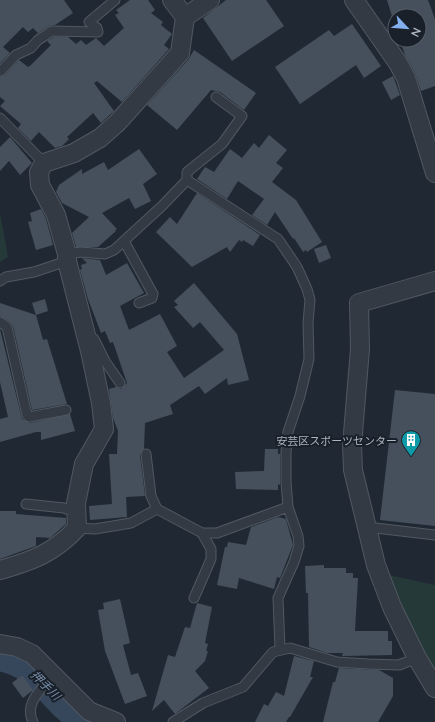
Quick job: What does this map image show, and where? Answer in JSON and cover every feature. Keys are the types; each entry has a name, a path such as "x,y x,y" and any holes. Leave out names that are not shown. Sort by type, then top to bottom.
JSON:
{"street":[{"path":"0,570 37,559 64,542 76,520 84,464 104,428 101,403 86,332 56,215 40,185 39,172 44,164 74,153 100,138 117,123 180,53 184,17 172,0"},
{"path":"184,17 210,0"},
{"path":"354,0 398,63 406,78 435,172"},
{"path":"435,281 359,303 360,349 352,446 352,470 376,565 392,607 417,658 435,688"},
{"path":"0,644 17,647 32,654 89,712 116,722"}],"lane":[{"path":"1,71 16,55 31,48 38,40 52,31 98,32 97,28 89,22 115,0"},
{"path":"0,281 6,277 34,272 82,252 105,254 114,250 187,180 187,172 222,144 242,116 216,97"},
{"path":"0,118 44,164"},
{"path":"187,180 278,239 297,268 307,289 310,300 308,323 309,359 300,396 288,432 286,482 288,507 298,536 299,546 294,562 278,598 280,649"},
{"path":"124,241 153,294 152,298 139,303"},
{"path":"0,322 7,327 27,415 29,417 66,410"},
{"path":"86,332 92,335 104,361 120,384"},
{"path":"146,454 151,496 157,509 202,532 217,533 288,507"},
{"path":"26,504 64,508 76,520 95,529 131,523 157,509"},
{"path":"367,527 435,535"},
{"path":"194,598 211,559 211,549 202,532"},
{"path":"173,722 203,703 243,687 273,652 280,649 290,648 337,662 399,665 417,658"},
{"path":"33,722 29,715 30,707 40,690 57,678"}],"shaded area":[{"path":"0,213 8,257 0,262"},
{"path":"384,574 435,585 435,678"}],"building":[{"path":"0,0 64,0 73,13 55,25 49,26 38,33 33,28 28,32 23,27 3,47 10,53 0,63"},
{"path":"130,0 148,0 155,10 151,13 163,22 161,25 172,34 164,45 169,49 122,102 97,81 94,83 114,111 101,123 93,113 67,137 69,139 62,146 55,148 39,132 31,141 18,128 21,124 0,106 5,101 0,97 0,77 5,75 19,60 28,67 30,66 51,45 47,41 54,37 68,37 76,44 81,40 86,45 96,38 104,46 124,28 115,15 119,13 116,10"},
{"path":"226,0 266,0 284,26 232,61 203,18"},
{"path":"387,0 428,0 435,19 435,86 421,91 415,73 403,48 427,48 427,8 389,8"},
{"path":"352,24 381,66 364,78 356,65 300,104 275,67 329,30 334,36"},
{"path":"194,50 256,93 244,110 220,92 211,90 177,130 147,105 188,60"},
{"path":"393,76 400,95 391,100 382,82"},
{"path":"269,135 287,150 276,163 283,168 272,182 296,200 322,242 307,252 306,250 303,252 275,212 267,225 252,215 264,199 238,181 227,199 197,179 205,167 214,172 230,149 242,158 254,143 259,148"},
{"path":"10,137 32,163 20,175 9,161 0,171 0,147"},
{"path":"139,149 157,174 143,184 151,201 135,209 129,198 102,213 117,229 115,230 116,231 98,247 76,247 72,233 89,217 62,203 56,192 59,185 82,169 82,174 104,162 108,170"},
{"path":"197,193 260,235 253,246 243,240 242,242 239,240 230,252 227,247 192,267 156,232 170,217 177,224"},
{"path":"41,209 46,219 53,245 36,250 28,222 32,221 30,213"},
{"path":"326,245 331,258 319,263 314,249"},
{"path":"82,258 100,260 106,275 127,263 144,293 120,306 129,330 160,314 177,346 167,352 184,378 224,350 200,322 193,328 174,307 178,305 174,301 194,283 237,334 249,380 228,385 227,378 205,394 199,386 170,405 173,414 145,423 144,449 140,455 145,496 126,497 127,517 90,520 89,506 112,504 109,454 117,454 118,431 113,418 109,389 116,387 121,389 127,383 113,342 110,343 105,331 101,333 88,299 80,270 82,269 81,265 87,263"},
{"path":"45,299 48,311 36,315 32,303"},
{"path":"0,303 36,315 43,340 47,339 67,404 32,410 13,326 10,322 0,316"},
{"path":"0,329 22,419 30,423 70,414 75,431 41,440 41,432 36,432 0,442 0,419 8,417 0,382"},
{"name":"安芸区スポーツセンター","path":"395,390 435,394 435,526 380,520"},
{"path":"265,449 278,449 278,454 280,454 280,485 278,484 278,490 236,489 235,472 264,471"},
{"path":"0,511 16,511 16,514 66,518 66,524 50,538 36,537 36,546 0,559"},
{"path":"278,517 286,519 293,545 280,578 277,577 274,589 239,578 237,589 217,585 225,547 227,547 228,542 246,545 251,527"},
{"path":"324,565 324,568 346,568 346,573 353,573 353,578 358,578 355,631 388,631 388,641 392,641 392,655 342,656 343,653 327,653 309,647 308,593 306,593 305,566"},
{"path":"120,599 130,643 123,645 131,675 138,673 147,696 125,704 105,651 98,610 104,609 103,603"},
{"path":"197,603 212,607 205,643 208,644 206,651 208,651 205,661 195,671 209,688 175,714 164,700 152,711 168,655 175,657 185,627 190,628"},
{"path":"294,656 314,661 310,677 313,677 290,717 286,722 255,722 264,704 268,706 276,692 284,696"},
{"path":"339,668 379,670 393,678 393,696 378,722 323,722 333,682 335,682"},
{"path":"22,675 33,690 23,698 12,683"}],"waterway":[{"name":"押手川","path":"0,656 20,663 34,672 66,706 89,722"}],"place":[{"name":"安芸区スポーツセンター","path":"411,457"}]}
